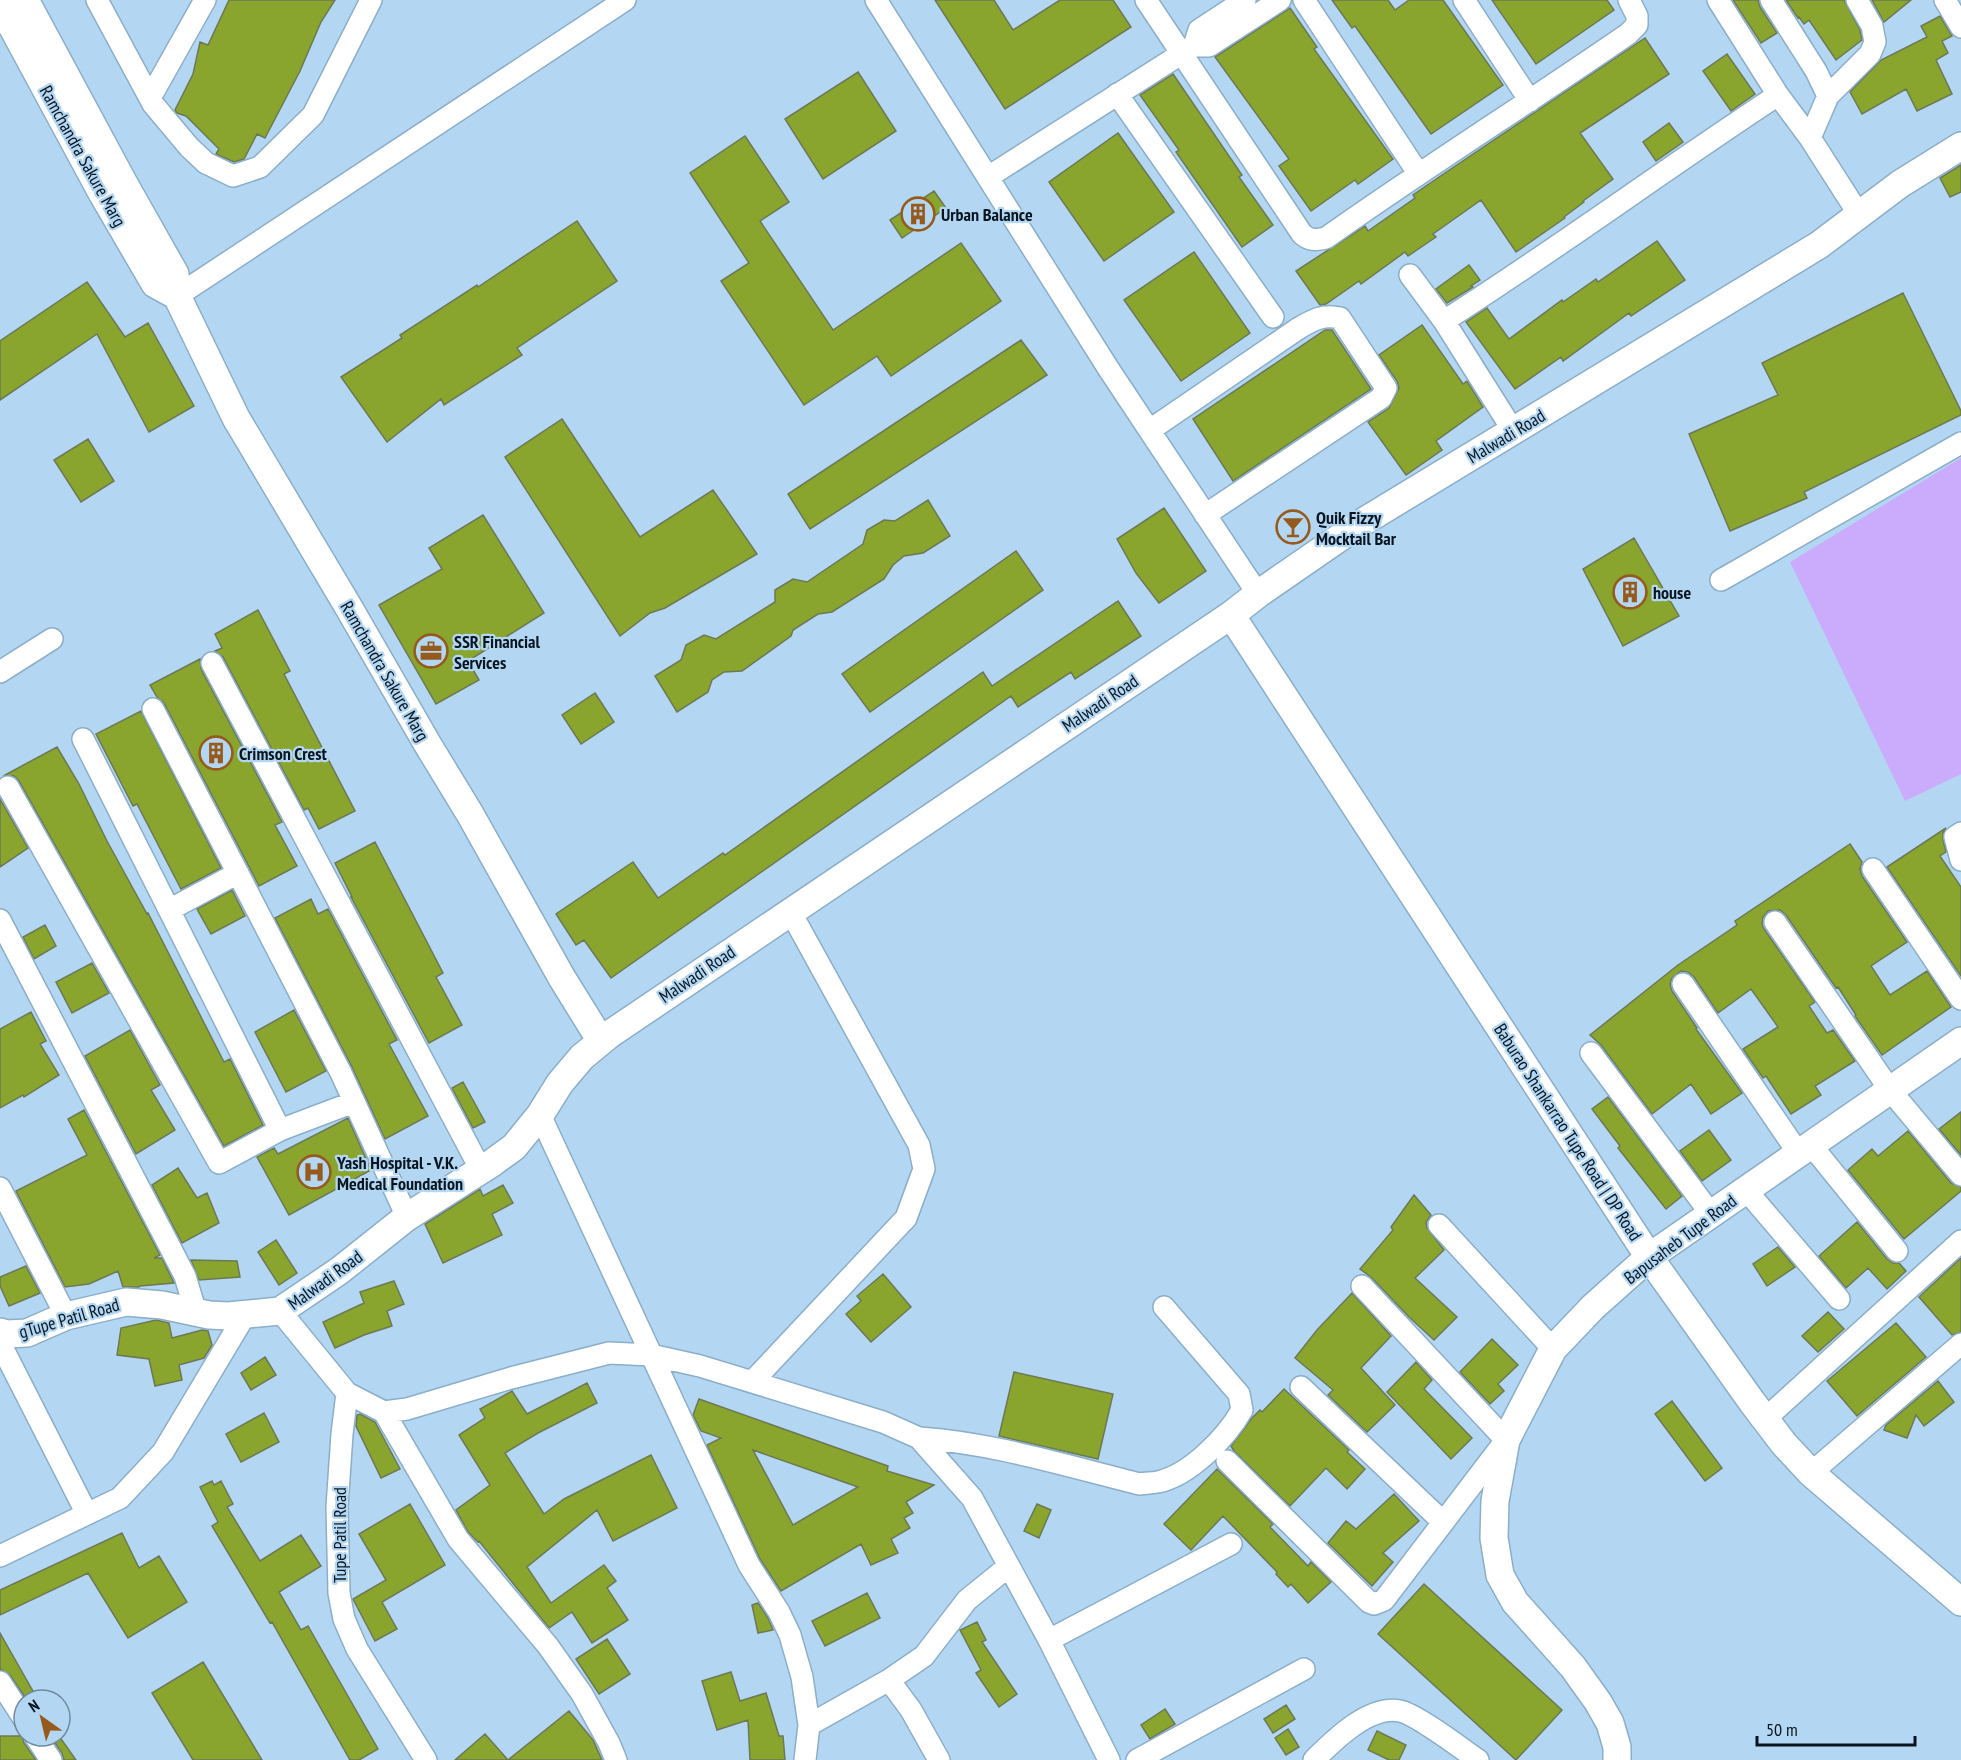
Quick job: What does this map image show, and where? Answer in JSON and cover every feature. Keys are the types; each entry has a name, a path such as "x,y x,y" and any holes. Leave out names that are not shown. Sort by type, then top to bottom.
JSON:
{"street":[{"name":"Ramchandra Sakure Marg","path":"25,0 112,187"},
{"path":"97,0 150,98 189,147 206,163 233,176 260,167 313,115 371,0"},
{"path":"150,98 205,0"},
{"path":"177,296 626,0"},
{"path":"876,0 1108,369 1258,594"},
{"path":"1146,0 1188,50 1302,234 1308,239 1315,240 1326,238 1418,173 1628,34 1636,25 1638,15 1629,0"},
{"path":"1188,50 1199,30 1245,0"},
{"path":"988,177 1188,50 1209,46 1280,0"},
{"path":"1304,0 1418,173"},
{"path":"1464,0 1530,101"},
{"path":"1718,0 1778,95 1810,138 1858,213"},
{"path":"1771,0 1816,71 1828,96"},
{"path":"1810,138 1828,96 1870,54 1875,42 1872,26 1857,0"},
{"path":"1945,0 1961,27"},
{"name":"Ramchandra Sakure Marg","path":"0,4 112,187 175,274 177,296 236,418 344,598 470,814 562,978 601,1041"},
{"path":"1118,94 1273,317"},
{"path":"1444,321 1504,283 1706,142 1778,95"},
{"name":"Malwadi Road","path":"280,1311 339,1271 407,1216 514,1147 540,1115 560,1083 582,1057 601,1041 790,911 1231,615 1358,525 1819,245 1858,213 1961,146"},
{"path":"1410,275 1444,321 1514,432"},
{"path":"1150,430 1317,318 1331,316 1340,318 1386,388 1381,399 1205,515"},
{"path":"1721,580 1961,443"},
{"name":"Baburao Shankarrao Tupe Road | DP Road","path":"1231,615 1649,1257 1765,1419 1810,1473 1961,1602"},
{"path":"0,672 52,639"},
{"path":"212,663 481,1170"},
{"path":"153,709 341,1073 407,1216"},
{"path":"83,739 280,1130"},
{"path":"8,787 219,1163 280,1130 354,1102"},
{"path":"1961,833 1955,837 1961,860"},
{"path":"1873,869 1961,999"},
{"path":"169,910 238,873"},
{"path":"752,1382 906,1218 924,1169 919,1145 790,911"},
{"path":"0,920 185,1276 196,1313"},
{"path":"1775,922 1890,1090 1961,1174"},
{"path":"1683,984 1805,1149 1897,1251"},
{"name":"Bapusaheb Tupe Road","path":"1617,1760 1617,1747 1610,1723 1598,1702 1573,1667 1515,1602 1500,1575 1494,1538 1496,1501 1506,1440 1553,1349 1593,1306 1649,1257 1961,1041"},
{"path":"1591,1053 1711,1214"},
{"path":"540,1115 749,1565 779,1612 790,1635 802,1677 809,1725 806,1760"},
{"path":"0,1188 66,1316"},
{"path":"1746,1190 1839,1299"},
{"path":"1438,1225 1553,1349"},
{"path":"1765,1419 1961,1241"},
{"path":"1227,1461 1332,1568 1369,1602 1374,1604 1384,1600 1406,1568 1506,1440 1362,1286"},
{"name":"gTupe Patil Road","path":"0,1332 27,1333 66,1316 126,1302 162,1305 196,1313 228,1316 280,1311"},
{"path":"384,1412 407,1409 511,1378 609,1353 651,1355 699,1366 883,1422 920,1438 989,1448 1140,1484 1159,1482 1179,1474 1207,1453 1234,1424 1242,1410 1239,1394 1164,1307"},
{"path":"280,1311 347,1393 384,1412 458,1539 548,1646 582,1694 609,1743 615,1760"},
{"path":"0,1556 120,1498 163,1452 245,1315"},
{"path":"0,1343 87,1514"},
{"path":"1810,1473 1961,1344"},
{"path":"1301,1387 1443,1522"},
{"name":"Tupe Patil Road","path":"347,1393 337,1506 339,1593 344,1619 357,1649 426,1760"},
{"path":"920,1438 972,1498 1049,1640 1109,1760"},
{"path":"1049,1640 1232,1544"},
{"path":"809,1725 889,1680 924,1656 967,1600 1008,1566"},
{"path":"1137,1760 1304,1669"},
{"path":"889,1680 911,1710 939,1760"},
{"path":"0,1682 12,1700"},
{"path":"1314,1760 1337,1736 1388,1710 1402,1711 1429,1726 1478,1760"}],"shaded area":[{"path":"1961,458 1961,774 1905,801 1790,562"}],"building":[{"path":"229,0 335,0 321,22 300,71 265,138 257,134 244,159 234,162 216,154 219,149 186,116 175,110 193,74 200,42 208,45"},
{"path":"935,0 994,0 1013,30 1060,0 1113,0 1131,27 1005,109"},
{"path":"1332,0 1388,0 1395,10 1409,0 1443,0 1503,85 1431,134 1355,26 1352,28"},
{"path":"1492,0 1607,0 1614,10 1536,64"},
{"path":"1733,0 1758,0 1777,33 1761,43"},
{"path":"1786,0 1844,0 1860,30 1862,40 1836,60 1809,20 1804,24"},
{"path":"1872,0 1911,0 1884,22"},
{"path":"1290,8 1317,47 1314,49 1393,159 1358,184 1355,180 1311,211 1279,166 1289,159 1215,57"},
{"path":"1940,16 1952,36 1942,41 1948,53 1936,60 1952,94 1917,111 1906,89 1862,114 1850,92 1881,60 1927,37 1921,26"},
{"path":"1645,38 1669,74 1580,133 1613,179 1583,201 1565,218 1516,252 1481,200 1433,234 1436,237 1408,256 1405,252 1361,284 1359,281 1326,304 1320,305 1296,271 1365,226 1368,231 1415,198 1413,195"},
{"path":"1727,54 1755,94 1731,111 1703,71"},
{"path":"858,72 896,131 823,179 785,119"},
{"path":"1173,74 1242,175 1239,177 1273,225 1242,247 1176,152 1179,150 1140,95"},
{"path":"1669,123 1683,142 1656,161 1643,142"},
{"path":"1118,133 1174,212 1104,261 1049,182"},
{"path":"745,136 789,202 760,221 833,330 961,243 1001,301 891,376 877,356 804,405 721,281 749,263 690,173"},
{"path":"1961,165 1961,192 1950,197 1940,178"},
{"name":"Urban Balance","path":"934,191 946,208 902,238 890,220"},
{"path":"577,221 617,281 517,348 522,355 444,405 441,399 387,442 341,377 402,338 400,335 477,285 478,287"},
{"path":"1657,241 1685,280 1631,316 1629,313 1563,361 1561,357 1515,389 1466,322 1487,308 1509,339 1562,300 1563,302 1596,279 1598,282"},
{"path":"1194,252 1250,333 1181,381 1124,300"},
{"path":"1469,265 1480,280 1447,303 1436,289"},
{"path":"87,282 125,337 148,323 194,406 149,432 97,334 0,400 0,341"},
{"path":"1903,293 1961,415 1804,492 1807,498 1730,531 1689,434 1778,395 1762,363"},
{"path":"1422,325 1463,384 1467,381 1483,407 1436,441 1442,450 1406,475 1368,422 1389,408 1399,388 1397,381 1379,355"},
{"path":"1325,330 1332,330 1371,389 1233,481 1193,419"},
{"path":"1021,340 1047,375 810,529 788,494"},
{"path":"562,419 640,537 713,490 757,554 665,608 650,613 620,636 505,457"},
{"path":"88,439 114,481 81,502 54,460"},
{"path":"928,500 950,536 923,553 904,556 893,565 884,579 832,612 818,614 793,630 791,636 742,671 724,672 712,680 708,692 677,712 655,676 681,660 686,645 704,635 716,639 775,602 775,590 793,579 807,582 863,544 867,530 884,520 895,521"},
{"path":"1164,508 1206,571 1159,603 1136,573 1117,539"},
{"path":"483,515 544,613 468,661 479,680 436,704 379,605 442,569 429,548"},
{"name":"house","path":"1634,538 1679,616 1623,646 1583,569"},
{"path":"1016,551 1043,590 870,712 842,674"},
{"path":"1118,601 1141,636 1075,679 1071,672 1018,707 1011,696 611,978 584,940 576,945 556,914 633,862 658,898 723,853 725,855 983,672 992,686"},
{"path":"258,610 290,671 284,674 355,811 319,829 308,808 304,810 223,657 215,651 222,648 215,634"},
{"name":"Crimson Crest","path":"200,659 201,669 282,822 275,825 297,866 259,886 164,703 157,697 150,685"},
{"path":"595,693 614,722 581,744 562,715"},
{"path":"141,711 221,868 181,889 137,804 133,806 96,734"},
{"path":"57,747 148,913 224,1062 230,1059 263,1125 224,1146 19,781 14,776 5,775"},
{"path":"0,799 28,848 0,867"},
{"path":"1946,828 1943,840 1946,852 1940,856 1961,887 1961,976 1887,867"},
{"path":"375,842 443,973 436,977 462,1025 429,1043 335,863"},
{"path":"1850,844 1862,862 1860,869 1862,876 1907,942 1871,966 1890,995 1927,971 1951,1007 1882,1055 1838,987 1836,988 1786,915 1780,910 1768,911 1763,917 1764,929 1815,1002 1809,1006 1827,1033 1833,1030 1855,1061 1815,1086 1821,1095 1791,1114 1766,1076 1763,1078 1743,1049 1778,1027 1751,989 1718,1013 1694,977 1688,972 1681,971 1672,978 1670,984 1672,991 1742,1093 1711,1114 1691,1084 1652,1114 1601,1045 1590,1035 1678,965 1737,925 1735,921"},
{"path":"232,890 245,916 211,934 197,909"},
{"path":"311,899 318,914 328,909 397,1040 389,1044 428,1116 385,1139 352,1067 275,918"},
{"path":"45,925 56,946 34,959 23,937"},
{"path":"92,963 109,993 72,1013 56,982"},
{"path":"294,1010 326,1071 286,1092 255,1032"},
{"path":"31,1012 46,1041 40,1044 59,1075 24,1097 23,1095 0,1108 0,1029"},
{"path":"130,1030 160,1085 151,1090 175,1130 136,1154 85,1056"},
{"path":"463,1082 485,1122 473,1128 452,1088"},
{"path":"1608,1097 1682,1196 1666,1209 1618,1148 1620,1146 1592,1109"},
{"path":"84,1110 160,1255 154,1258 162,1258 174,1283 123,1287 118,1271 89,1284 65,1287 16,1191 87,1155 68,1119"},
{"path":"1961,1112 1961,1155 1939,1129"},
{"path":"348,1118 371,1170 289,1215 257,1157 274,1148 278,1154"},
{"path":"1709,1130 1731,1160 1702,1181 1680,1151"},
{"path":"1908,1131 1951,1183 1961,1187 1961,1191 1904,1239 1848,1170 1872,1149 1878,1156"},
{"path":"178,1168 197,1198 207,1193 219,1223 182,1243 152,1185"},
{"path":"503,1185 513,1203 492,1214 502,1235 443,1263 425,1224 480,1189 483,1196"},
{"path":"1414,1195 1431,1215 1426,1222 1427,1228 1444,1250 1415,1278 1457,1317 1434,1340 1371,1277 1360,1269 1393,1230 1391,1227"},
{"path":"1857,1222 1887,1259 1893,1263 1899,1263 1906,1271 1887,1289 1868,1268 1846,1288 1819,1256"},
{"path":"276,1240 297,1273 279,1285 258,1252"},
{"path":"1778,1247 1795,1267 1767,1286 1753,1264"},
{"path":"1961,1258 1961,1332 1952,1335 1919,1297"},
{"path":"191,1260 237,1261 240,1277 199,1280"},
{"path":"26,1266 40,1293 9,1306 0,1286 0,1277"},
{"path":"883,1274 911,1307 871,1342 846,1314 861,1301 857,1296"},
{"path":"394,1281 404,1304 387,1311 392,1326 335,1348 323,1322 364,1303 360,1292"},
{"path":"1352,1293 1391,1336 1361,1368 1395,1405 1367,1432 1328,1395 1333,1390 1295,1358 1317,1330"},
{"path":"1828,1312 1844,1329 1818,1352 1802,1336"},
{"path":"156,1320 169,1323 172,1338 202,1330 208,1331 212,1345 204,1358 179,1365 182,1380 155,1386 149,1359 117,1355 121,1328"},
{"path":"1896,1323 1926,1357 1857,1416 1827,1381"},
{"path":"1492,1339 1518,1365 1498,1384 1504,1391 1490,1404 1460,1372"},
{"path":"265,1357 276,1375 251,1390 241,1373"},
{"path":"1416,1362 1432,1380 1424,1389 1472,1438 1451,1459 1387,1392"},
{"path":"1014,1372 1113,1394 1098,1459 999,1436"},
{"path":"1938,1381 1954,1402 1924,1426 1916,1415 1907,1438 1884,1430 1886,1425"},
{"path":"587,1383 597,1403 538,1433 505,1453 544,1514 564,1499 651,1455 677,1508 613,1541 597,1510 527,1567 551,1603 604,1565 616,1581 607,1588 628,1620 592,1643 572,1612 549,1628 479,1541 468,1532 456,1510 490,1485 459,1435 485,1418 480,1409 512,1391 527,1414"},
{"path":"1284,1389 1349,1450 1347,1452 1365,1469 1347,1489 1326,1468 1290,1506 1234,1451 1231,1446 1252,1418 1260,1410 1262,1412"},
{"path":"699,1399 888,1466 887,1471 934,1485 906,1502 913,1513 904,1518 910,1528 891,1539 898,1553 871,1565 861,1544 781,1591 760,1559 707,1445 721,1438 701,1431 693,1415","holes":["753,1450 858,1487 793,1525"]},
{"path":"1672,1401 1722,1468 1705,1481 1655,1414"},
{"path":"264,1413 279,1442 241,1462 226,1434"},
{"path":"360,1414 375,1422 400,1469 381,1478 356,1426 357,1415"},
{"path":"1217,1469 1273,1524 1270,1527 1308,1566 1311,1562 1331,1582 1308,1603 1291,1584 1288,1587 1276,1574 1277,1572 1223,1516 1191,1550 1164,1524"},
{"path":"212,1481 214,1485 221,1481 233,1504 227,1507 260,1561 301,1535 321,1566 279,1592 301,1630 308,1626 378,1749 359,1760 350,1760 272,1622 270,1623 212,1526 218,1522 200,1487"},
{"path":"1394,1494 1419,1521 1383,1553 1393,1562 1372,1586 1328,1543 1346,1521 1356,1529"},
{"path":"410,1504 445,1565 382,1602 397,1629 375,1641 353,1599 386,1580 359,1534"},
{"path":"1037,1504 1051,1510 1039,1538 1024,1531"},
{"path":"122,1533 139,1568 159,1556 187,1602 128,1638 88,1573 0,1615 0,1590"},
{"path":"1424,1584 1562,1710 1516,1760 1378,1634"},
{"path":"867,1593 880,1618 825,1646 812,1621"},
{"path":"758,1603 773,1630 758,1633 752,1605"},
{"path":"977,1622 986,1640 982,1642 1017,1694 999,1707 976,1673 981,1670 960,1630"},
{"path":"0,1633 31,1688 19,1688 10,1675 0,1669"},
{"path":"607,1639 630,1674 599,1694 576,1659"},
{"path":"203,1662 262,1760 193,1760 152,1693"},
{"path":"731,1672 740,1701 766,1693 779,1736 783,1736 785,1760 750,1760 748,1720 717,1730 702,1681"},
{"path":"1286,1705 1295,1719 1273,1733 1264,1719"},
{"path":"1165,1709 1175,1724 1150,1739 1141,1725"},
{"path":"569,1711 593,1740 602,1760 508,1760"},
{"path":"1288,1729 1299,1747 1286,1755 1275,1738"},
{"path":"1377,1731 1406,1745 1399,1760 1389,1760 1368,1750"},
{"path":"485,1734 508,1760 455,1760"},
{"path":"0,1736 12,1736 12,1748 28,1748 36,1760 0,1760"},
{"path":"58,1748 68,1748 76,1760 64,1760"}],"place":[{"name":"Urban Balance","path":"918,214"},
{"name":"Quik Fizzy Mocktail Bar","path":"1293,527"},
{"name":"house","path":"1630,592"},
{"name":"SSR Financial Services","path":"431,651"},
{"name":"Crimson Crest","path":"216,753"},
{"name":"Yash Hospital - V.K. Medical Foundation","path":"314,1172"}]}
